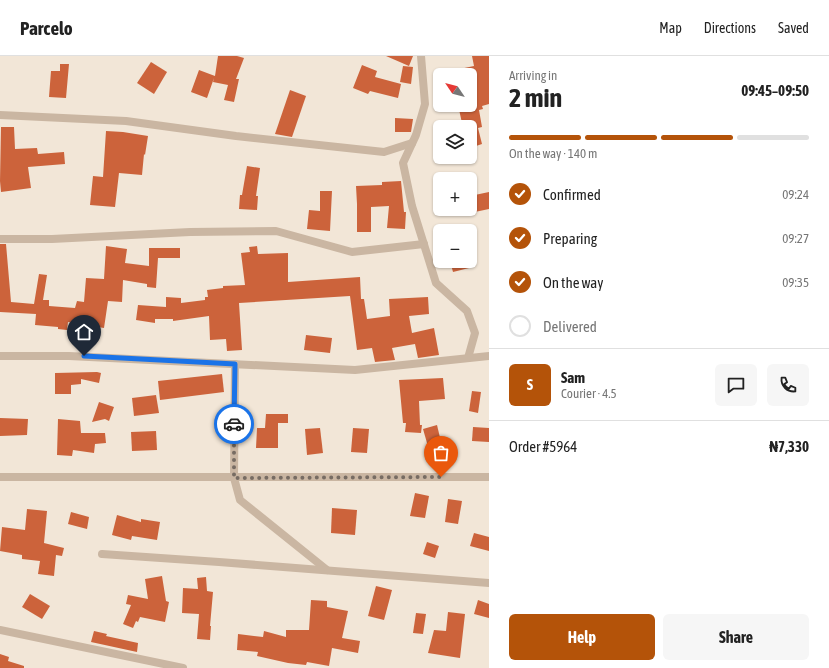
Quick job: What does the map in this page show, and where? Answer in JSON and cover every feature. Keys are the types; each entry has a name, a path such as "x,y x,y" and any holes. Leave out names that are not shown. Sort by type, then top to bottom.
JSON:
{"street":[{"path":"421,56 425,104 416,135 403,163 412,206 436,282 467,311 475,333 468,358"},
{"path":"0,115 126,121 236,136 384,152 412,143"},
{"path":"0,239 52,239 190,232 276,231 352,252 424,244"},
{"path":"0,356 69,356 355,370 489,356"},
{"path":"235,364 234,478 240,500 326,570"},
{"path":"0,478 489,477"},
{"path":"102,554 489,583"},
{"path":"0,630 183,668"}],"building":[{"path":"218,56 237,56 244,58 236,79 239,79 234,102 224,100 228,85 213,82 214,78 207,98 191,92 199,70 215,76"},
{"path":"386,56 413,56 409,66"},
{"path":"472,56 489,56 489,104 482,106 483,109 479,110 482,127 478,128 482,144 477,146 477,120 461,120 460,112 477,112 477,68 464,68 474,66"},
{"path":"151,62 167,72 154,94 137,83"},
{"path":"60,64 69,64 66,98 49,97 51,71 60,71"},
{"path":"362,65 377,71 375,77 401,84 398,98 370,91 368,94 353,88"},
{"path":"403,66 413,67 411,84 400,82"},
{"path":"290,90 306,96 292,137 275,134"},
{"path":"395,118 413,119 411,132 395,132"},
{"path":"1,127 14,127 15,149 37,148 38,154 64,152 65,164 28,167 31,188 1,192"},
{"path":"106,131 148,136 145,155 144,154 142,175 119,173 115,207 90,205 93,176 103,177"},
{"path":"247,166 260,168 256,196 258,196 257,210 239,209 240,195 242,195"},
{"path":"401,181 404,212 406,212 405,229 387,228 389,206 371,207 371,232 357,232 356,186 382,185 382,182"},
{"path":"320,191 332,191 330,231 307,229 309,210 320,211"},
{"path":"489,192 489,209 477,212 477,195"},
{"path":"0,244 6,244 11,302 34,304 39,274 47,275 43,300 49,300 49,306 75,308 77,301 84,302 86,278 104,279 106,246 127,249 125,263 149,266 149,248 180,248 180,258 158,258 156,288 147,287 147,284 123,280 122,302 108,301 104,328 68,322 67,330 58,329 58,327 35,325 36,314 0,312"},
{"path":"257,246 258,254 288,253 288,282 360,277 361,299 364,299 367,319 390,316 389,299 428,297 429,314 409,316 412,333 434,328 439,355 418,358 415,344 392,348 395,360 375,362 372,348 357,350 350,296 239,303 242,350 227,351 226,339 210,340 209,316 173,321 173,319 155,319 155,323 136,320 138,305 166,307 166,297 181,298 181,303 205,300 205,297 208,297 207,290 223,288 223,286 245,285 241,253 250,252 249,247"},
{"path":"452,268 469,268 453,272"},
{"path":"306,335 332,338 330,353 304,350"},
{"path":"55,373 101,373 99,383 81,379 81,384 71,385 71,394 55,394"},
{"path":"222,374 224,392 160,400 158,381"},
{"path":"443,378 445,399 419,401 420,425 422,425 421,433 405,432 406,423 403,423 399,380"},
{"path":"472,391 481,392 478,413 469,411"},
{"path":"156,395 159,413 134,416 132,398"},
{"path":"99,402 114,407 109,421 105,419 92,422"},
{"path":"266,414 288,414 288,423 278,423 278,448 256,448 257,428 265,428"},
{"path":"0,418 28,419 27,435 0,436"},
{"path":"58,419 80,421 81,433 105,433 106,443 95,444 94,453 73,450 72,456 57,455"},
{"path":"437,425 442,446 429,450 423,429"},
{"path":"473,427 489,428 489,442 472,441"},
{"path":"320,428 323,453 307,455 305,429"},
{"path":"353,428 369,429 367,453 351,452"},
{"path":"156,431 157,450 132,451 131,432"},
{"path":"415,493 429,496 425,518 410,516"},
{"path":"448,499 462,501 458,524 445,522"},
{"path":"332,508 357,510 355,535 331,533"},
{"path":"27,509 47,511 44,543 64,548 62,556 56,555 54,576 38,574 40,561 22,559 22,555 0,551 2,527 25,530"},
{"path":"71,512 89,517 87,529 68,524"},
{"path":"117,515 141,522 141,519 160,522 157,540 132,536 131,540 112,535"},
{"path":"474,533 489,537 489,551 470,546"},
{"path":"427,542 439,546 435,558 423,554"},
{"path":"162,576 166,601 169,602 165,622 140,617 138,622 136,621 133,628 123,624 131,605 126,604 128,595 148,599 145,579"},
{"path":"206,577 207,591 213,592 210,640 197,639 199,614 182,613 183,588 198,589 197,578"},
{"path":"376,586 392,590 384,620 368,616"},
{"path":"30,594 50,606 42,619 22,607"},
{"path":"311,600 327,601 327,607 348,611 342,638 360,641 358,653 332,648 329,666 307,662 306,665 288,663 257,656 258,652 237,650 238,634 263,637 264,631 286,637 286,630 309,630"},
{"path":"478,600 489,604 489,618 474,614"},
{"path":"448,612 465,614 460,658 428,653 434,630 446,631"},
{"path":"416,613 426,614 423,634 413,633"},
{"path":"94,631 107,634 106,636 138,643 137,652 91,642"},
{"path":"0,654 9,657 8,661 24,666 24,668 0,668"}],"way so far":[{"path":"234,424 234,478 441,477"}],"route":[{"path":"84,356 235,364 234,424"}]}
